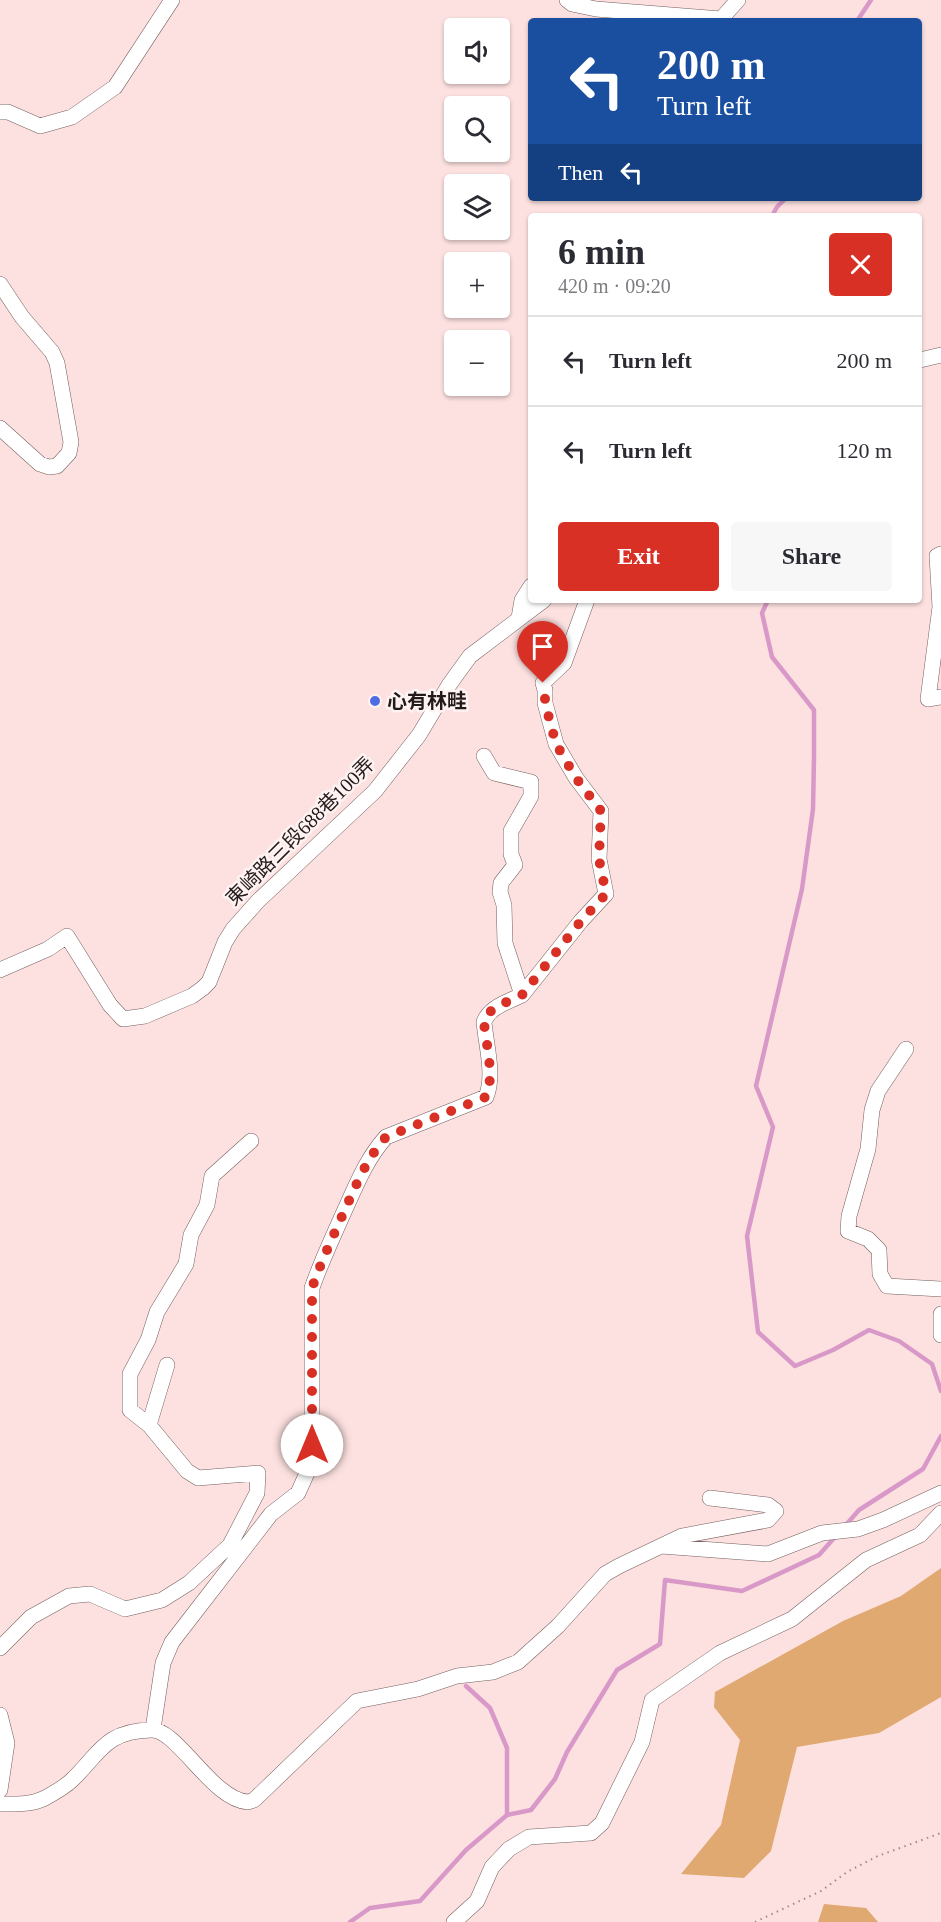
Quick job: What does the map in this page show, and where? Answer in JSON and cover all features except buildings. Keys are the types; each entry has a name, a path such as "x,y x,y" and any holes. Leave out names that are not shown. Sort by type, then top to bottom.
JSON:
{"street":[{"path":"0,112 8,112 40,126 72,117 115,87 172,0"},
{"path":"567,0 572,4 596,9 709,18"},
{"path":"723,18 738,0"},
{"path":"0,284 22,317 52,352 59,373 71,442 69,453 57,466 49,467 40,464 0,428"},
{"path":"922,360 941,355"},
{"path":"941,554 937,556 940,606 928,699 941,697"},
{"path":"519,618 522,600 528,591"},
{"name":"東崎路三段688巷100弄","path":"0,970 48,950 67,936 110,1005 123,1019 145,1016 192,996 209,982 225,942 233,929 258,901 375,790 419,735 449,685 470,656 540,603"},
{"path":"153,1729 163,1663 172,1642 271,1514 298,1493 307,1473 312,1445 312,1288 318,1269 360,1176 386,1137 486,1097 490,1088 490,1078 484,1022 491,1011 522,995 581,921 606,894 599,859 601,811 576,778 556,744 545,703 543,683 564,663 586,603"},
{"path":"484,756 494,773 531,782 531,796 511,831 511,854 515,865 501,883 500,892 504,904 505,943 522,995"},
{"path":"906,1049 878,1091 872,1110 868,1149 849,1216 848,1231 868,1239 879,1250 880,1274 887,1286 941,1289"},
{"path":"0,1648 31,1617 69,1596 90,1594 125,1609 162,1600 189,1583 230,1545 257,1493 258,1473 198,1478 187,1471 149,1425 130,1410 130,1374 148,1340 156,1312 186,1264 191,1235 207,1205 212,1176 251,1141"},
{"path":"941,1314 941,1335"},
{"path":"149,1425 166,1365"},
{"path":"658,1546 768,1554 822,1533 858,1529 883,1520 941,1492"},
{"path":"0,1804 30,1803 44,1798 71,1782 102,1746 120,1736 153,1729 174,1740 201,1773 235,1798 248,1802 254,1800 357,1701 418,1689 457,1676 493,1672 518,1662 558,1626 605,1574 682,1536 768,1520 776,1511 768,1505 710,1498"},
{"path":"454,1922 477,1901 492,1867 509,1849 529,1837 591,1833 602,1823 642,1742 652,1700 720,1653 792,1619 866,1560 920,1535 941,1513"},
{"path":"0,1715 7,1743 0,1790"}],"path":[{"path":"755,1922 821,1891 847,1872 878,1856 941,1833"}],"shaded area":[{"path":"941,1568 941,1697 879,1733 797,1747 771,1851 744,1878 681,1874 721,1825 740,1740 714,1707 715,1692 843,1621 901,1596"},
{"path":"824,1904 866,1908 878,1922 818,1922"}],"waterway":[{"path":"859,18 871,0"},
{"path":"774,213 783,201"},
{"path":"767,603 762,613 772,657 814,710 814,757 813,809 802,889 756,1086 773,1127 747,1236 758,1332 795,1366 833,1350 869,1330 899,1341 932,1364 941,1391"},
{"path":"845,1526 859,1510 923,1469 941,1436"},
{"path":"350,1922 370,1908 420,1901 466,1850 507,1815 531,1810 555,1779 567,1752 617,1670 660,1644 665,1580 742,1591 819,1555 835,1537"},
{"path":"466,1686 490,1708 507,1748 507,1815"}],"place":[{"name":"心有林畦","path":"375,701"}],"route":[{"path":"312,1445 312,1288 318,1269 360,1176 386,1137 486,1097 490,1088 484,1022 486,1016 502,1004 522,995 581,921 606,894 599,859 601,811 576,778 556,744 545,703 543,683"}]}
